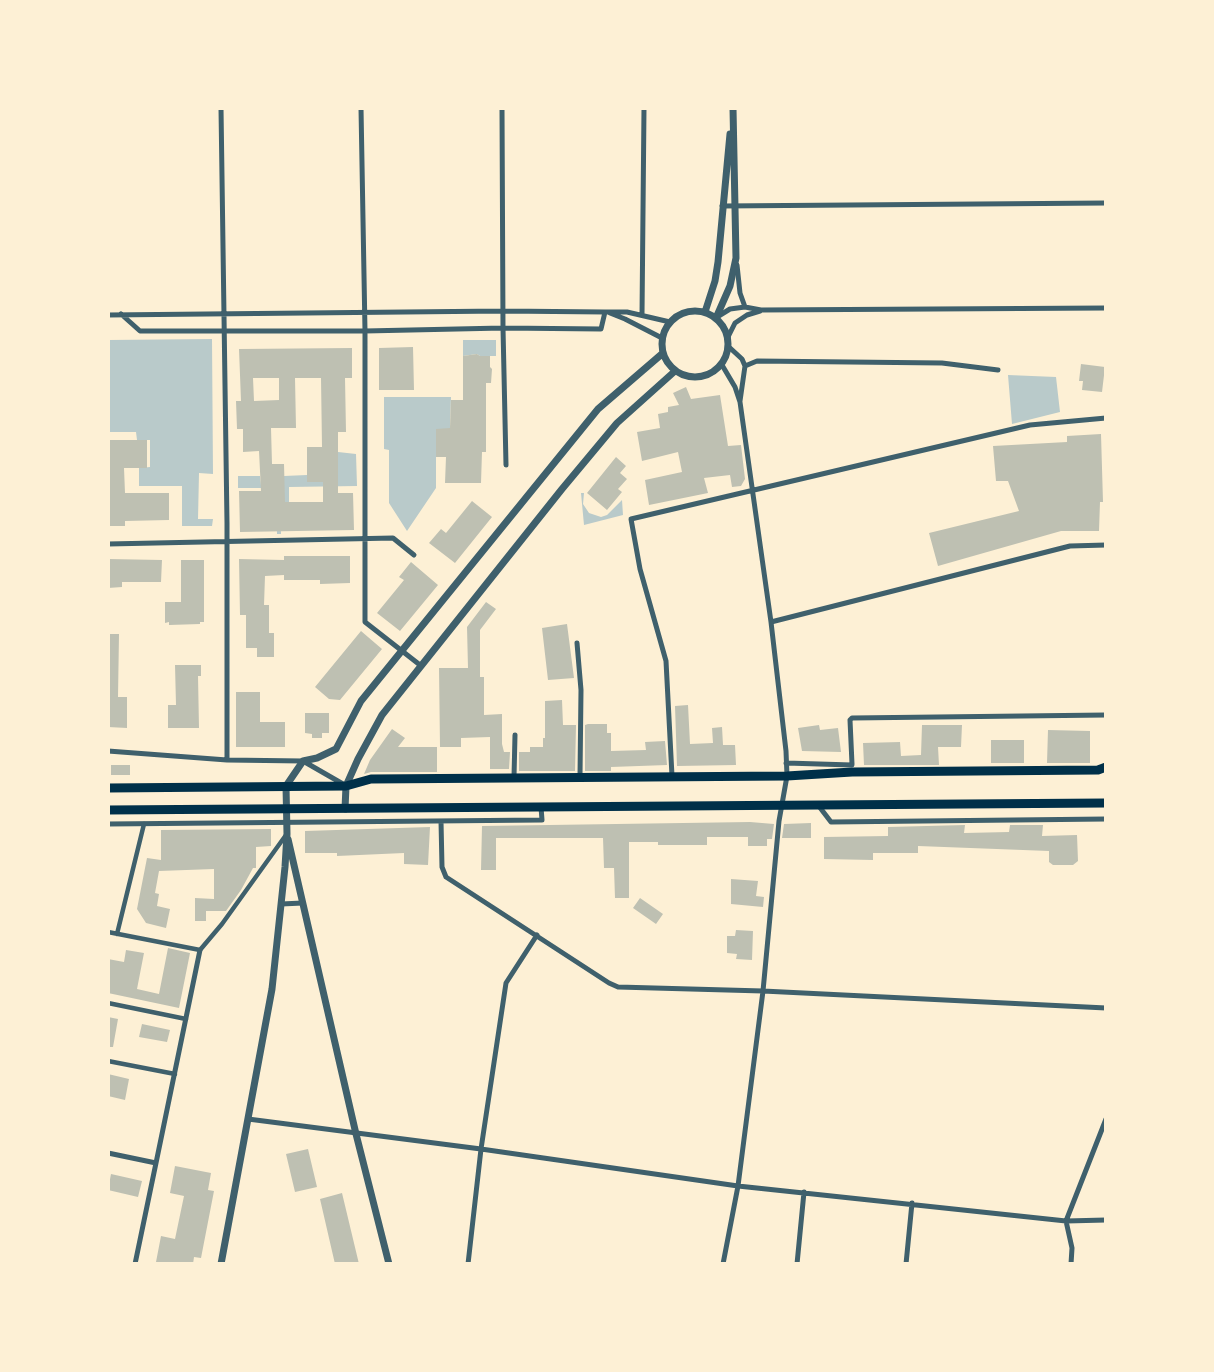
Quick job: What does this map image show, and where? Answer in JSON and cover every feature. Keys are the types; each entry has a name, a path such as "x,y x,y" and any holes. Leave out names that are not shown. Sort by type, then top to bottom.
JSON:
{"main road":[{"path":"108,788 346,786 372,779 787,776 852,768 1098,770 1106,767"},
{"path":"108,810 1106,802"}],"street":[{"path":"221,108 227,541 227,760"},
{"path":"362,108 365,622 420,665"},
{"path":"502,108 506,465"},
{"path":"642,315 644,108"},
{"path":"705,312 718,262 733,108 736,258 740,293 745,307"},
{"path":"726,168 735,168"},
{"path":"722,206 1106,203"},
{"path":"716,318 730,286 736,258"},
{"path":"716,318 730,309 745,307 762,310 1106,308"},
{"path":"108,315 503,310 605,312 642,315 670,322"},
{"path":"728,337 735,323 747,315 762,310"},
{"path":"121,314 140,331 365,331 503,328 601,329 605,312"},
{"path":"605,312 625,319 662,338"},
{"path":"687,312 705,312 716,318 728,337 729,347 722,365 709,375 701,377 686,376 675,371 663,353 662,338 670,322 687,312"},
{"path":"729,347 742,359 745,366 740,402"},
{"path":"108,751 227,760 303,761 317,758 336,749 361,701 598,409 663,353"},
{"path":"745,366 757,361 942,363 998,370"},
{"path":"722,365 735,387 740,402 771,622 787,776 738,1186 723,1264"},
{"path":"345,809 346,786 382,714 617,423 675,371"},
{"path":"672,776 666,661 640,569 631,519 1030,425 1106,418"},
{"path":"108,544 393,538 414,555"},
{"path":"771,622 1070,546 1106,545"},
{"path":"577,643 581,690 580,776"},
{"path":"786,763 852,768 850,720 852,718 1106,715"},
{"path":"514,777 515,735"},
{"path":"221,1264 272,989 287,834 286,786 303,761"},
{"path":"303,761 346,786"},
{"path":"818,805 831,822 1106,819"},
{"path":"108,824 542,820 542,807"},
{"path":"441,821 442,867 446,877 618,987 763,991 1106,1008"},
{"path":"117,933 144,824"},
{"path":"287,834 356,1134 389,1264"},
{"path":"135,1264 200,950 222,924 287,834"},
{"path":"281,904 303,903"},
{"path":"108,932 200,950"},
{"path":"468,1264 481,1149 506,983 537,935"},
{"path":"108,1003 186,1019"},
{"path":"108,1061 175,1074"},
{"path":"248,1119 481,1149 738,1186 1066,1221 1106,1220"},
{"path":"1071,1264 1072,1248 1066,1221 1106,1119"},
{"path":"108,1153 156,1163"},
{"path":"797,1264 804,1192"},
{"path":"906,1264 912,1203"}],"shaded area":[{"path":"212,339 213,474 199,473 198,519 213,519 212,526 182,526 182,486 139,486 139,468 150,467 150,440 137,440 136,432 108,432 108,340"},
{"path":"463,340 496,340 496,356 477,354 463,356"},
{"path":"1008,375 1056,377 1060,412 1012,424"},
{"path":"384,397 451,397 450,429 436,429 436,488 407,531 389,503 389,450 384,449"},
{"path":"338,452 356,454 357,486 289,487 289,502 280,502 281,534 277,534 276,488 238,488 238,476 260,476 261,485 284,484 284,476 307,475 307,482 338,482"},
{"path":"581,493 584,493 583,504 589,513 601,517 607,515 622,500 623,515 584,525"}],"building":[{"path":"413,347 414,390 379,390 379,348"},
{"path":"352,348 352,378 345,378 346,432 338,432 338,493 353,493 354,530 240,532 239,491 261,491 259,451 243,452 243,429 237,429 236,401 241,401 239,349","holes":["253,378 279,378 279,400 254,401","295,378 321,378 322,447 307,447 307,482 323,482 323,502 285,502 284,464 272,464 271,428 296,428"]},
{"path":"477,354 490,356 492,369 491,383 486,383 486,452 482,452 481,483 445,483 446,457 436,457 436,429 450,428 451,400 463,400 463,356"},
{"path":"1081,364 1105,367 1102,392 1082,390 1083,381 1079,381"},
{"path":"686,387 691,399 720,395 728,446 741,445 745,479 741,486 732,487 730,475 704,478 708,493 649,505 645,480 682,472 678,452 642,461 637,432 660,428 658,414 668,412 668,407 679,405 673,393"},
{"path":"1101,434 1103,502 1100,502 1099,531 1061,531 938,566 929,533 1019,511 1008,481 996,481 993,446 1067,442 1067,436"},
{"path":"108,440 147,440 147,468 124,468 125,493 169,493 169,520 125,521 125,526 108,526"},
{"path":"616,457 626,466 620,473 627,479 618,489 622,492 607,510 587,493"},
{"path":"472,501 492,517 455,563 429,543 441,529 446,533"},
{"path":"284,556 350,556 350,583 320,584 320,580 284,580 284,575 265,576 264,605 269,605 269,633 274,633 274,657 257,657 257,648 246,648 246,615 240,615 239,559 284,560"},
{"path":"108,559 162,560 161,582 122,582 122,587 108,588"},
{"path":"181,560 204,560 204,622 200,624 169,625 169,622 165,623 165,602 181,602"},
{"path":"411,562 438,585 400,631 377,613 404,580 399,577"},
{"path":"486,602 496,609 480,630 480,677 484,677 484,715 502,714 502,744 504,752 510,752 509,769 490,769 490,737 461,738 461,747 440,747 439,668 468,668 467,627"},
{"path":"567,624 574,678 548,680 542,628"},
{"path":"361,631 382,649 340,700 329,699 315,687"},
{"path":"108,634 119,634 118,697 127,697 127,728 108,727"},
{"path":"175,665 201,665 201,676 198,676 199,728 168,728 168,705 176,705"},
{"path":"236,692 260,692 260,722 285,722 285,747 236,747"},
{"path":"562,700 563,725 576,725 575,771 519,771 519,752 530,752 530,747 543,747 545,701"},
{"path":"688,705 690,744 713,743 712,728 722,727 723,745 735,745 736,765 677,766 675,706"},
{"path":"305,713 329,713 329,733 322,733 322,738 312,738 312,734 305,733"},
{"path":"607,724 607,733 611,733 611,751 646,750 645,742 665,741 667,765 611,767 611,771 585,771 585,725"},
{"path":"819,725 820,730 838,728 841,752 802,751 798,728"},
{"path":"922,725 962,725 961,747 938,747 939,765 864,765 863,743 900,742 901,756 921,755"},
{"path":"392,729 405,738 398,747 437,747 437,772 371,772 364,774 370,760"},
{"path":"1048,730 1090,731 1090,763 1047,763"},
{"path":"991,740 1024,740 1024,763 991,763"},
{"path":"111,765 130,765 130,775 111,775"},
{"path":"750,822 774,824 772,839 767,839 767,846 748,846 748,837 707,837 707,845 658,845 658,842 629,842 629,898 615,898 614,868 604,868 603,838 496,838 496,870 481,870 482,826"},
{"path":"811,823 811,838 782,838 784,824"},
{"path":"965,825 964,833 1009,832 1010,825 1043,825 1042,836 1077,835 1078,861 1073,865 1053,865 1049,862 1049,851 918,846 918,853 873,853 873,860 824,859 824,837 888,836 888,827"},
{"path":"430,827 428,865 404,864 404,853 337,856 337,853 305,853 305,831"},
{"path":"271,829 271,846 256,847 256,868 253,868 226,911 206,911 206,921 195,921 195,898 214,899 214,869 159,871 155,893 159,894 157,906 170,909 166,928 146,923 137,909 147,858 161,860 161,830"},
{"path":"731,879 758,881 756,896 764,897 763,907 731,904"},
{"path":"640,898 663,914 656,924 633,908"},
{"path":"736,930 753,931 752,960 736,959 737,954 727,953 727,936 735,936"},
{"path":"168,948 190,953 179,1008 108,993 108,959 124,962 126,950 144,953 137,989 159,994"},
{"path":"108,1017 118,1019 113,1047 108,1047"},
{"path":"142,1024 170,1030 167,1042 139,1037"},
{"path":"108,1074 129,1079 125,1100 108,1096"},
{"path":"308,1149 317,1187 295,1192 286,1154"},
{"path":"175,1166 211,1173 208,1190 214,1191 201,1258 194,1257 193,1264 156,1262 161,1236 175,1239 184,1196 170,1193"},
{"path":"111,1174 142,1181 138,1197 108,1190"},
{"path":"342,1193 359,1264 335,1264 320,1199"}]}
